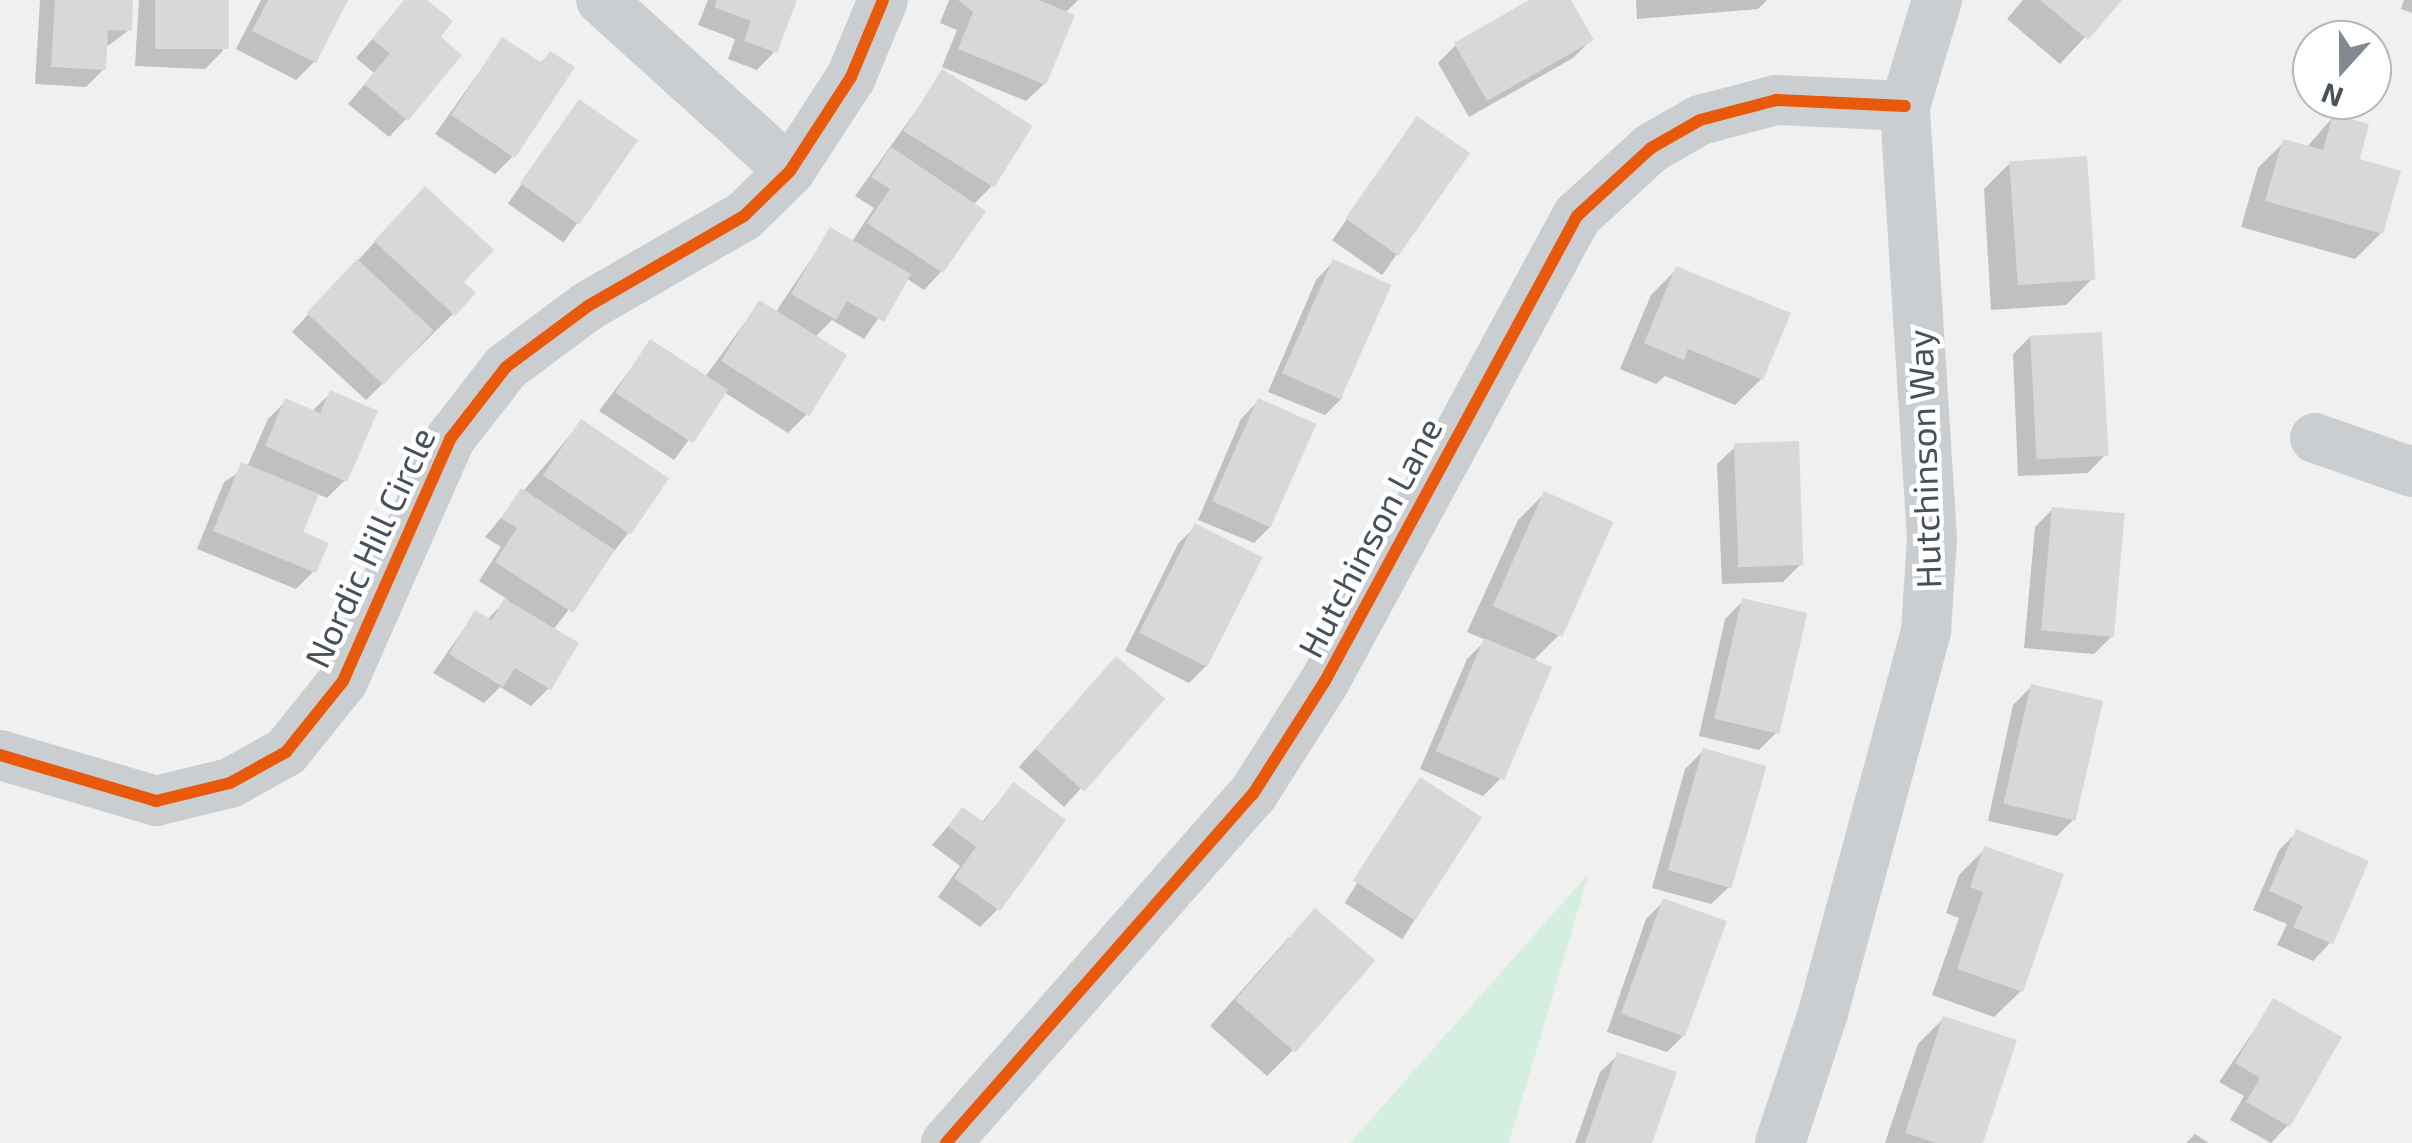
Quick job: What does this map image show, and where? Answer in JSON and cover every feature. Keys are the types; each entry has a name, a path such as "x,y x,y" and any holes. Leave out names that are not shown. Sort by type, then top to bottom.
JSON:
{"street":[{"path":"601,0 790,171"},
{"name":"Nordic Hill Circle","path":"0,755 156,801 230,783 286,752 343,680 450,439 506,367 588,306 744,216 790,171 851,77 883,0"},
{"name":"Hutchinson Way","path":"1780,1143 1823,1013 1926,630 1932,539 1905,106 1937,0"},
{"name":"Hutchinson Lane","path":"946,1143 1253,794 1325,682 1577,216 1651,148 1700,120 1776,100 1905,106"},
{"path":"2315,438 2412,472"}],"green space":[{"path":"1589,873 1509,1143 1350,1143"}],"building":[{"path":"55,0 133,0 132,31 108,30 106,70 51,67"},
{"path":"155,0 229,0 229,49 155,49"},
{"path":"268,0 348,0 316,63 252,31"},
{"path":"404,0 427,0 453,21 441,37 462,55 408,121 364,84 390,54 372,39"},
{"path":"717,0 797,0 777,53 744,41 751,21 714,7"},
{"path":"958,0 1039,0 1075,15 1046,85 958,49 973,12"},
{"path":"1529,0 1571,0 1594,40 1487,101 1454,43"},
{"path":"2040,0 2122,0 2088,40"},
{"path":"502,37 542,63 550,51 575,67 515,158 451,115"},
{"path":"942,69 1033,126 994,188 903,131"},
{"path":"579,99 638,140 579,225 520,183"},
{"path":"1417,116 1470,153 1399,256 1345,218"},
{"path":"2331,120 2369,124 2360,159 2401,171 2383,234 2265,201 2283,139 2323,150"},
{"path":"891,147 986,211 943,273 867,223 890,189 871,177"},
{"path":"2087,156 2096,280 2018,285 2009,161"},
{"path":"425,186 494,250 464,282 476,293 455,316 374,241"},
{"path":"830,227 911,274 884,322 847,301 836,320 791,294"},
{"path":"357,259 434,331 383,385 307,313"},
{"path":"1333,259 1391,285 1341,399 1282,373"},
{"path":"1676,266 1791,313 1763,380 1688,349 1684,360 1644,343"},
{"path":"759,300 847,355 809,416 721,361"},
{"path":"2102,332 2108,456 2037,460 2030,336"},
{"path":"650,339 728,390 693,443 615,393"},
{"path":"330,390 378,411 347,482 265,446 285,398 320,413"},
{"path":"1258,398 1316,424 1271,527 1212,501"},
{"path":"581,419 669,478 631,535 543,475"},
{"path":"1799,441 1803,565 1738,567 1734,443"},
{"path":"241,462 319,494 303,532 329,543 316,573 213,531"},
{"path":"521,488 615,550 573,613 495,562 517,528 501,518"},
{"path":"1544,491 1613,522 1562,637 1493,606"},
{"path":"2052,507 2125,513 2114,637 2041,631"},
{"path":"1195,523 1263,558 1207,667 1139,633"},
{"path":"504,598 579,643 551,690 515,668 503,687 449,654 475,610 492,620"},
{"path":"1742,598 1807,613 1779,734 1714,719"},
{"path":"1484,638 1552,667 1504,780 1436,751"},
{"path":"1116,656 1165,699 1084,791 1035,749"},
{"path":"2031,684 2103,701 2075,820 2003,804"},
{"path":"1703,748 1766,766 1731,888 1668,870"},
{"path":"1420,777 1482,817 1415,920 1353,880"},
{"path":"1013,782 1066,820 1000,911 954,878 976,847 948,826 962,807 984,822"},
{"path":"2296,829 2369,861 2333,944 2293,927 2303,906 2269,891"},
{"path":"1984,846 2064,874 2023,992 1957,969 1983,892 1970,887"},
{"path":"1663,898 1727,921 1685,1037 1621,1014"},
{"path":"1315,908 1375,960 1295,1053 1235,1000"},
{"path":"2273,998 2342,1037 2290,1127 2246,1102 2260,1078 2235,1063"},
{"path":"1943,1016 2017,1040 1983,1143 1936,1143 1905,1133"},
{"path":"1617,1052 1677,1072 1652,1143 1585,1143"}],"cycle path":[{"path":"0,755 156,801 230,783 286,752 343,681 450,439 506,367 588,306 744,216 790,171 851,77 883,0"},
{"path":"946,1143 1253,794 1325,681 1577,216 1651,148 1700,120 1776,100 1905,106"}]}
